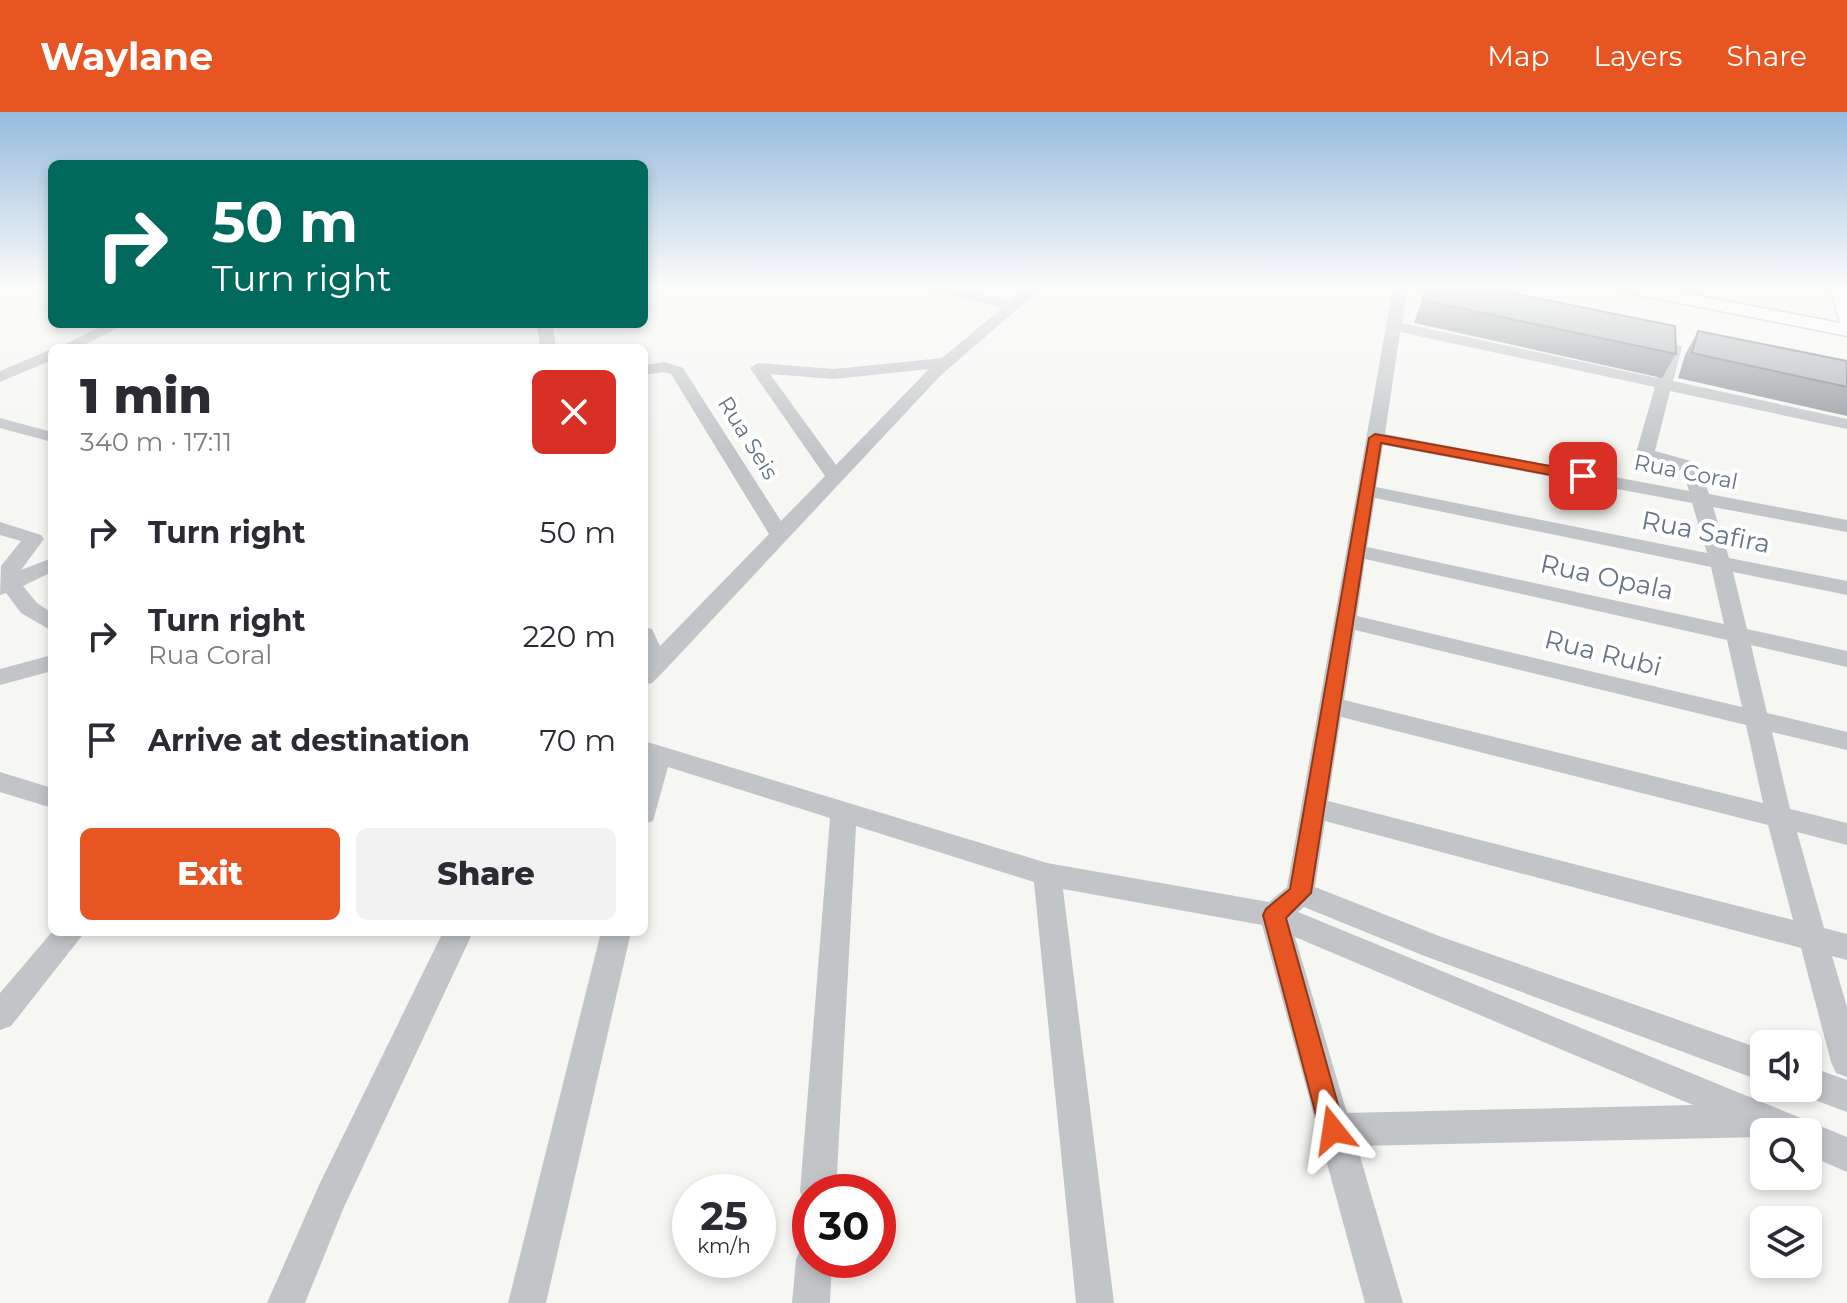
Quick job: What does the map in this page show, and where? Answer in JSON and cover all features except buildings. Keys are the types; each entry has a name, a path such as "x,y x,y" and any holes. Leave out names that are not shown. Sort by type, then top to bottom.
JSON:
{"street":[{"path":"650,671 834,476 970,343"},
{"path":"1274,915 1300,893 1390,343"},
{"path":"1471,343 1847,424"},
{"path":"1674,347 1667,384 1645,444 1645,453 1691,467 1720,561 1779,817 1847,1062"},
{"path":"0,377 48,356"},
{"path":"834,476 758,368 834,374 947,362"},
{"name":"Rua Seis","path":"648,370 673,368 780,535"},
{"path":"0,423 48,436"},
{"name":"Rua Coral","path":"1375,438 1847,526"},
{"name":"Rua Safira","path":"1366,491 1847,588"},
{"path":"0,528 33,538 33,542 11,566 5,585"},
{"name":"Rua Opala","path":"1356,551 1847,659"},
{"path":"5,585 48,566"},
{"path":"5,585 48,621"},
{"name":"Rua Rubi","path":"1345,620 1847,741"},
{"path":"0,677 48,664"},
{"path":"1332,706 1847,834"},
{"path":"648,779 651,753 1047,875 1274,915 1765,1118"},
{"path":"3,787 48,797"},
{"path":"1313,807 1847,947"},
{"path":"819,1174 844,814"},
{"path":"1047,875 1095,1303"},
{"path":"1300,893 1447,951 1750,1061"},
{"path":"1274,915 1384,1303"},
{"path":"0,1016 67,936"},
{"path":"286,1303 332,1195 456,936"},
{"path":"527,1303 615,936"},
{"path":"1822,1087 1847,1096"},
{"path":"1333,1130 1750,1126"},
{"path":"1822,1143 1847,1155"},
{"path":"811,1303 813,1278"}],"route":[{"path":"1333,1130 1274,915 1300,893 1375,438 1583,476"}]}
